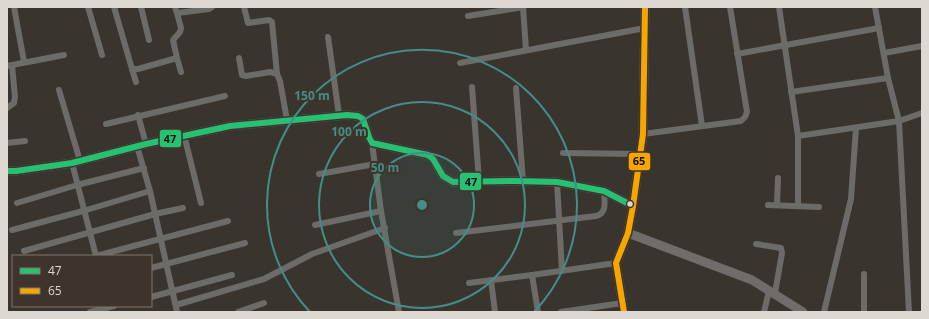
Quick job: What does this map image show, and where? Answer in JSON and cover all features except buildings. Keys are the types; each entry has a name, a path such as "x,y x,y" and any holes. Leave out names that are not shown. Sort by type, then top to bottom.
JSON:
{"street":[{"path":"14,7 24,62"},
{"path":"90,7 102,55"},
{"path":"114,7 136,82"},
{"path":"141,7 149,40"},
{"path":"182,72 173,40 180,32 181,28 176,10 209,9 212,7"},
{"path":"244,7 248,24 269,20 272,22 277,74 280,82 287,120"},
{"path":"468,16 507,8 523,7 526,50"},
{"path":"561,312 623,308 616,263 628,233 641,154 645,7"},
{"path":"685,7 702,126"},
{"path":"642,134 740,121 745,117 747,112 730,7"},
{"path":"779,7 798,136 798,206"},
{"path":"875,7 888,78 899,121 909,312"},
{"path":"460,63 645,28"},
{"path":"737,54 879,28"},
{"path":"328,37 339,115"},
{"path":"884,53 922,46"},
{"path":"7,108 14,103 15,97 9,65 64,55"},
{"path":"132,69 138,69 177,58"},
{"path":"239,58 242,75 246,76 270,72 277,74"},
{"path":"792,92 888,78"},
{"path":"472,87 479,181"},
{"path":"516,88 523,181"},
{"path":"59,90 76,162 77,185 96,255"},
{"path":"106,124 138,115 225,96"},
{"path":"798,136 899,121 922,113"},
{"path":"138,115 144,168 178,312"},
{"path":"7,171 76,162 141,145 230,126 339,115 358,116 363,119 368,137 372,143 381,212 399,312"},
{"path":"824,312 850,206 856,128"},
{"path":"184,135 201,203"},
{"path":"7,143 25,141"},
{"path":"372,143 428,155 433,159 443,176 453,182 557,182 604,191 633,206"},
{"path":"563,153 641,154"},
{"path":"319,174 375,164"},
{"path":"17,203 77,185 144,168"},
{"path":"777,205 778,178"},
{"path":"557,182 562,271"},
{"path":"12,230 150,191"},
{"path":"456,233 601,215 604,210 604,191"},
{"path":"768,205 819,207"},
{"path":"24,251 155,214 183,208"},
{"path":"315,225 381,212"},
{"path":"100,255 228,220"},
{"path":"176,305 264,279 312,254 385,228"},
{"path":"628,233 752,280 803,312"},
{"path":"152,268 245,243"},
{"path":"756,244 781,248 782,253 772,292 764,312"},
{"path":"470,283 532,276 616,263"},
{"path":"864,274 864,312"},
{"path":"152,297 232,275"},
{"path":"532,276 538,312"},
{"path":"491,280 495,312"},
{"path":"238,312 264,303"},
{"path":"90,312 111,308"}],"transit line":[{"name":"65","path":"624,312 616,263 628,233 643,134 645,7"},
{"name":"47","path":"7,171 72,163 146,144 230,126 347,115 358,116 363,119 372,143 428,155 433,159 443,176 453,182 557,182 604,191 633,206"}]}
